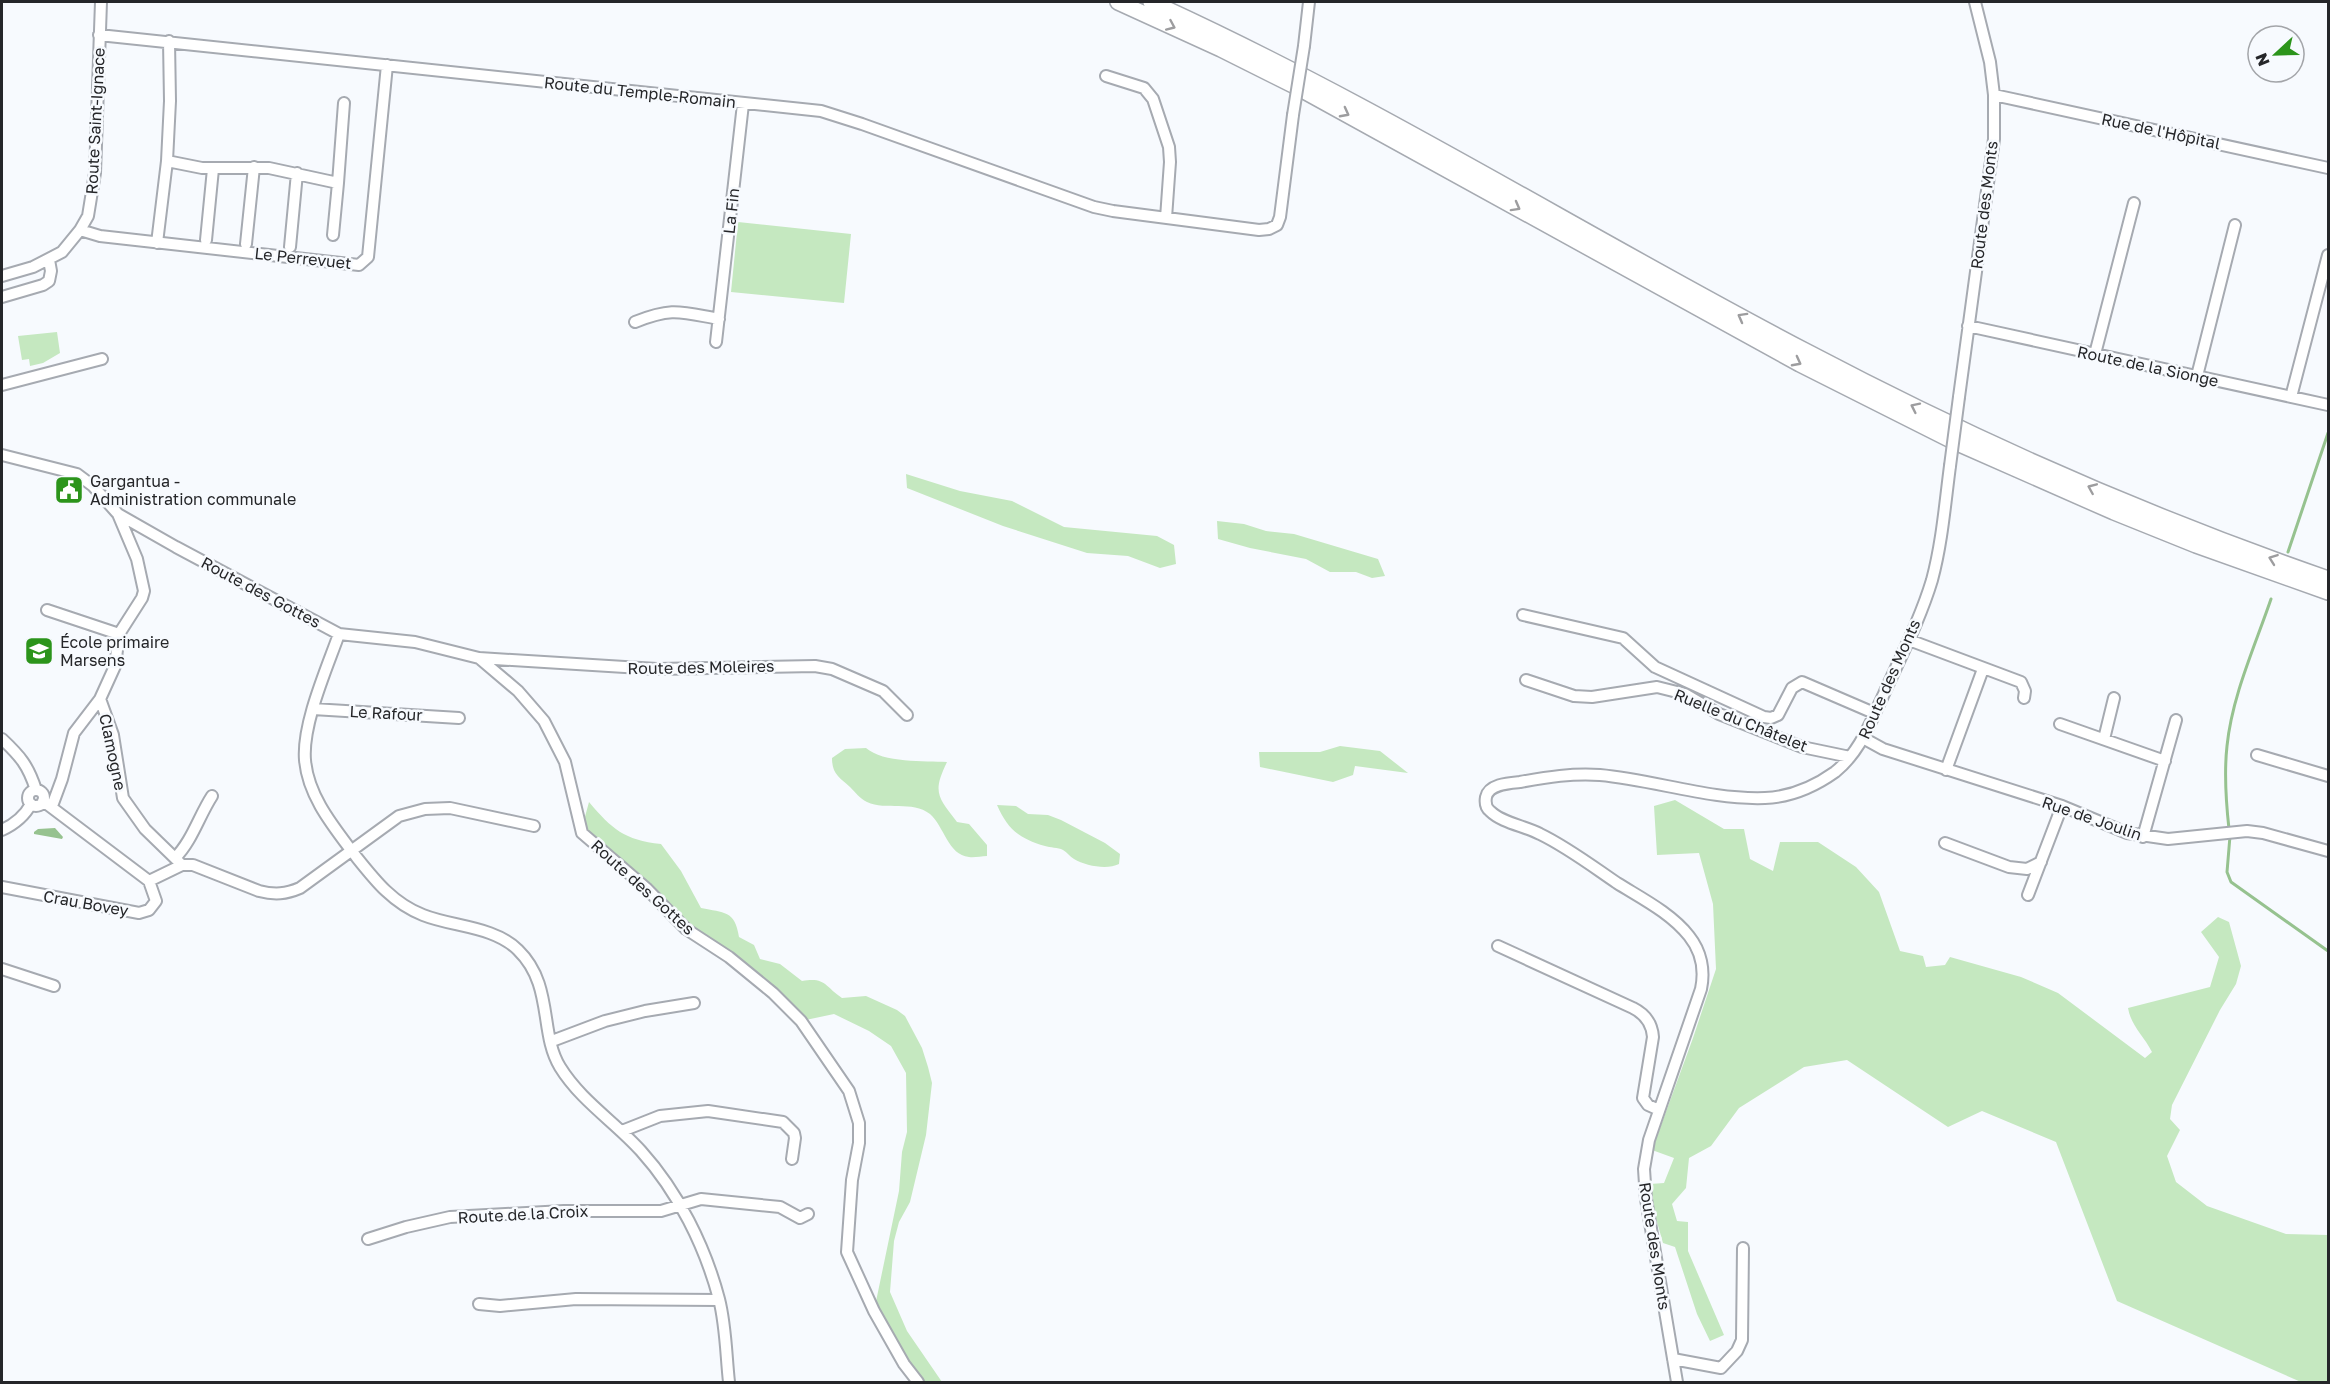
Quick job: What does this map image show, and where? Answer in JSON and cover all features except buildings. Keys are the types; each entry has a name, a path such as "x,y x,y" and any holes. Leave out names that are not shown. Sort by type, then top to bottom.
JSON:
{"highway":[{"path":"1118,2 1221,49 1372,127 1742,333 1878,404 2063,491 2196,545 2328,592"},
{"path":"1151,2 1227,36 1341,95 1749,321 1923,411 2038,465 2130,504 2328,579"},
{"path":"2259,567 2285,583 2328,598"}],"street":[{"name":"Route Saint-Ignace","path":"2,276 33,267 62,252 80,230 90,208 95,173 100,2"},
{"name":"Route du Temple-Romain","path":"99,35 821,111 1094,207 1259,230 1277,225 1280,217 1309,2"},
{"name":"Route des Monts","path":"1677,1383 1644,1178 1646,1150 1702,984 1702,965 1694,943 1672,920 1562,846 1537,832 1492,813 1486,806 1487,793 1496,787 1511,783 1559,776 1587,775 1618,777 1730,796 1779,796 1796,793 1836,771 1850,757 1863,738 1909,640 1931,582 1939,550 1994,139 1994,94 1990,62 1975,2"},
{"path":"157,243 167,161 170,101 169,41"},
{"name":"Le Perrevuet","path":"80,230 100,237 359,265 368,257 387,65"},
{"path":"1106,76 1144,88 1153,99 1169,154 1166,218"},
{"name":"Rue de l'Hôpital","path":"1994,94 2328,168"},
{"path":"333,236 344,103"},
{"name":"La Fin","path":"716,342 743,104"},
{"path":"167,161 213,169 254,167 297,173 338,183"},
{"path":"246,244 254,167"},
{"path":"206,240 213,169"},
{"path":"290,247 297,173"},
{"path":"2095,354 2134,203"},
{"path":"2197,376 2235,225"},
{"path":"2291,397 2328,255"},
{"path":"2,297 43,285 49,281 51,271 49,260"},
{"path":"635,322 657,313 675,311 719,319"},
{"name":"Route de la Sionge","path":"1968,326 2328,405"},
{"path":"2,385 102,359"},
{"name":"Route des Gottes","path":"2,455 77,474 93,486 118,514 339,634 415,642 479,658 518,691 544,721 565,762 582,833 646,888 686,929 729,957 773,993 801,1021 849,1091 859,1123 859,1145 852,1180 847,1252 874,1311 904,1364 918,1383"},
{"path":"31,804 38,806 48,804 62,779 74,733 100,699 115,666 118,634 142,598 144,591 137,559 118,514"},
{"path":"47,610 118,634"},
{"path":"1523,615 1623,638 1655,667 1764,717 1771,718 1779,715 1792,688 1802,682 1874,713"},
{"path":"339,634 313,709 305,759 311,784 333,825 381,889 423,915 493,935 517,948 531,965 539,985 558,1064 578,1092 622,1131 660,1174 680,1205 710,1273 719,1300 729,1383"},
{"path":"1909,640 2021,682 2025,691 2024,698"},
{"name":"Route des Moleires","path":"479,658 657,669 815,666 832,669 884,691 907,716"},
{"path":"1947,770 1983,669"},
{"name":"Ruelle du Châtelet","path":"1527,680 1574,696 1592,697 1657,687 1685,694 1719,714 1802,747 1850,757"},
{"name":"Clamogne","path":"100,699 113,735 123,798 145,829 179,862"},
{"path":"2104,740 2114,699"},
{"name":"Le Rafour","path":"313,709 459,718"},
{"path":"2143,837 2176,720"},
{"path":"2060,724 2165,760"},
{"name":"Rue de Joulin","path":"1863,738 1883,749 2061,806 2117,830 2143,837 2168,839 2230,832 2263,833 2328,851"},
{"path":"2,739 23,759 31,772 36,790"},
{"path":"2257,755 2328,776"},
{"path":"36,790 43,793 48,804 149,881 179,862 202,811 212,796"},
{"path":"2,830 26,813 31,804 28,795 36,790"},
{"path":"2028,895 2061,806"},
{"path":"179,862 193,865 259,891 271,894 286,893 300,888 399,816 425,809 450,808 534,826"},
{"path":"1945,843 2008,867 2027,869 2041,862"},
{"name":"Crau Bovey","path":"2,887 139,913 148,910 156,901 149,881"},
{"path":"1498,946 1644,1015 1652,1027 1653,1037 1643,1098 1648,1105 1659,1110"},
{"path":"2,969 54,986"},
{"path":"552,1041 604,1021 694,1003"},
{"path":"622,1131 660,1116 708,1111 783,1122 794,1133 792,1159"},
{"name":"Route de la Croix","path":"368,1239 450,1217 564,1211 661,1211 701,1199 780,1207 800,1218 808,1214"},
{"path":"1673,1359 1720,1368 1737,1351 1743,1334 1741,1278 1743,1248"},
{"path":"480,1304 500,1306 576,1299 719,1300"}],"shaded area":[{"path":"738,222 851,234 844,303 731,292"},
{"path":"57,332 60,353 43,363 30,366 29,359 22,360 18,336"},
{"path":"906,474 960,491 1012,501 1064,527 1157,536 1174,545 1176,564 1160,568 1128,556 1087,553 1003,526 907,488"},
{"path":"1217,521 1294,534 1378,559 1385,576 1372,578 1356,572 1330,572 1306,559 1218,539"},
{"path":"1340,746 1380,751 1408,773 1355,766 1353,775 1333,782 1260,767 1259,752 1320,752"},
{"path":"866,748 873,753 893,759 947,762 942,772 939,794 957,822 969,824 987,845 987,856 969,857 956,851 935,819 923,810 907,806 874,805 860,797 837,775 833,768 832,758 845,749"},
{"path":"1675,800 1724,829 1744,829 1750,859 1773,871 1780,842 1818,842 1856,867 1879,892 1900,951 1923,956 1926,967 1945,965 1950,957 2021,977 2058,993 2145,1058 2152,1052 2135,1026 2128,1008 2210,987 2219,957 2201,932 2218,917 2229,922 2241,966 2236,984 2220,1010 2172,1105 2170,1119 2180,1130 2167,1156 2176,1182 2207,1206 2286,1234 2328,1235 2328,1382 2301,1382 2117,1301 2056,1142 1982,1111 1948,1127 1847,1060 1804,1067 1739,1108 1711,1146 1689,1158 1686,1188 1672,1204 1677,1221 1688,1222 1688,1251 1724,1335 1710,1341 1697,1314 1675,1247 1663,1243 1651,1201 1650,1184 1664,1183 1674,1158 1652,1150 1716,969 1713,904 1699,853 1657,855 1654,806"},
{"path":"589,802 620,832 637,840 661,844 681,871 701,908 722,912 731,917 735,922 739,937 754,945 760,959 780,964 802,981 820,981 842,998 866,996 905,1016 922,1048 932,1083 926,1135 910,1202 899,1222 894,1241 890,1292 907,1331 942,1382 918,1382 874,1311 899,1191 902,1152 907,1132 906,1073 891,1046 869,1031 834,1014 801,1021 689,931 584,834 583,824"},
{"path":"997,805 1016,806 1028,814 1048,815 1061,820 1105,843 1120,854 1119,864 1103,867 1084,864 1061,849 1028,840 1010,827"},
{"path":"55,828 63,837 62,839 34,834 38,829"}],"waterway":[{"path":"2288,552 2328,433"},
{"path":"2229,829 2226,756 2230,727 2239,690 2271,599"},
{"path":"2230,836 2227,872 2231,882 2328,951"}],"place":[{"name":"Gargantua - Administration communale","path":"69,490"},
{"name":"École primaire Marsens","path":"39,651"}]}
